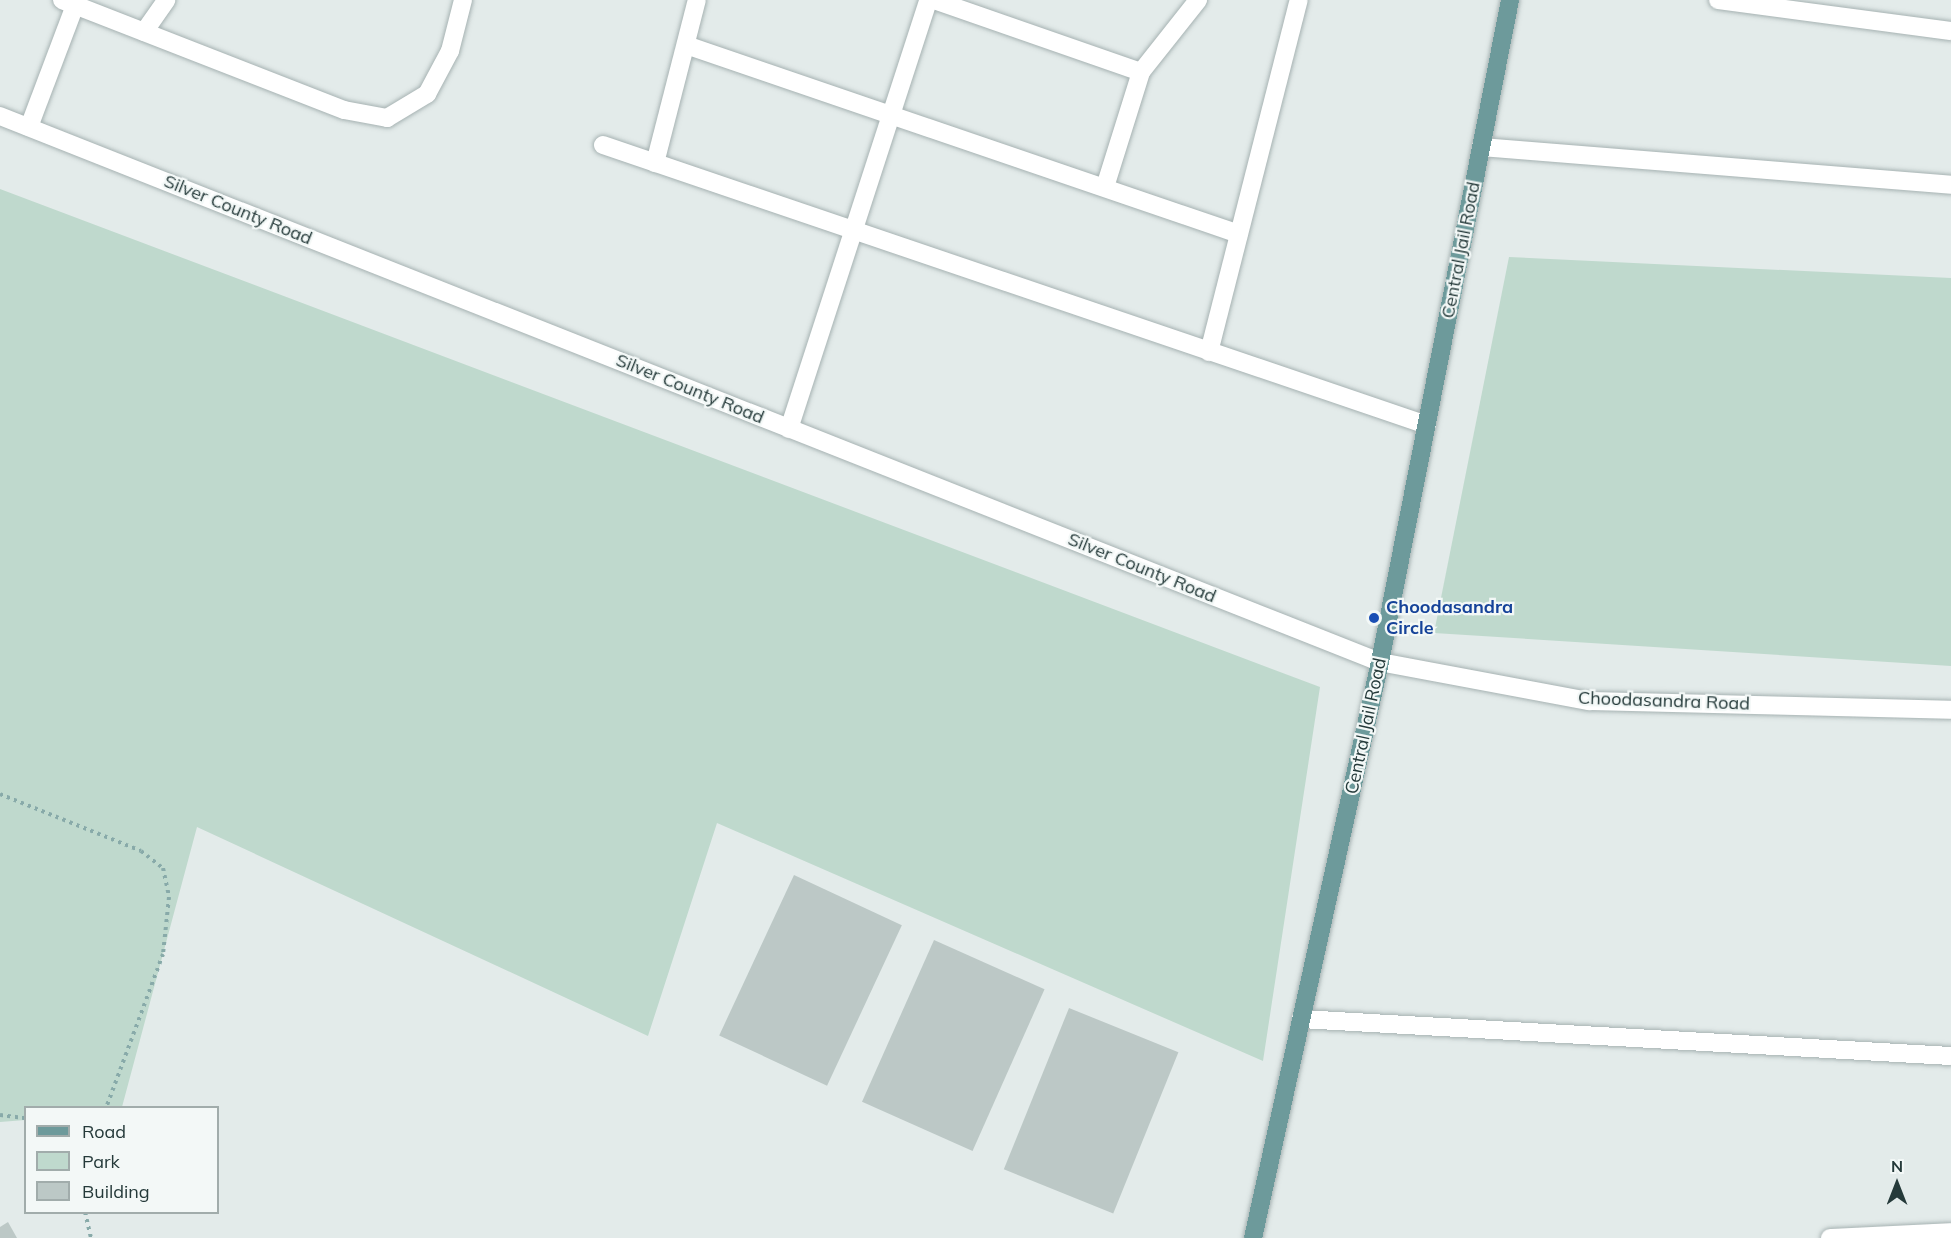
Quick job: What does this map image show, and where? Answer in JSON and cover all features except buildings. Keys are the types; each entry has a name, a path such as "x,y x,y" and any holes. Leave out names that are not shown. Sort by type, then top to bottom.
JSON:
{"main road":[{"name":"Central Jail Road","path":"1253,1238 1380,662 1510,0"}],"street":[{"path":"144,32 166,0"},
{"path":"29,127 69,2 344,110 387,117 427,94 450,51 463,0"},
{"path":"655,164 697,0"},
{"path":"789,429 928,0"},
{"path":"934,0 1141,72"},
{"path":"1105,187 1141,72 1198,0"},
{"path":"1209,352 1299,0"},
{"path":"1718,0 1951,31"},
{"path":"686,45 1239,234"},
{"name":"Silver County Road","path":"0,116 1380,662"},
{"path":"603,145 1426,425"},
{"path":"1481,147 1951,185"},
{"name":"Choodasandra Road","path":"1380,662 1589,701 1951,710"},
{"path":"1301,1019 1951,1056"},
{"path":"1830,1238 1951,1232"}],"path":[{"path":"0,794 141,851 163,868 169,897 163,954 106,1106"},
{"path":"0,1115 24,1118"},
{"path":"85,1214 91,1238"}],"green space":[{"path":"0,189 1320,687 1263,1061 717,823 648,1036 197,827 122,1106 24,1106 24,1120 0,1122"},
{"path":"1509,257 1951,278 1951,666 1434,633"}],"place":[{"name":"Choodasandra Circle","path":"1374,618"}]}
